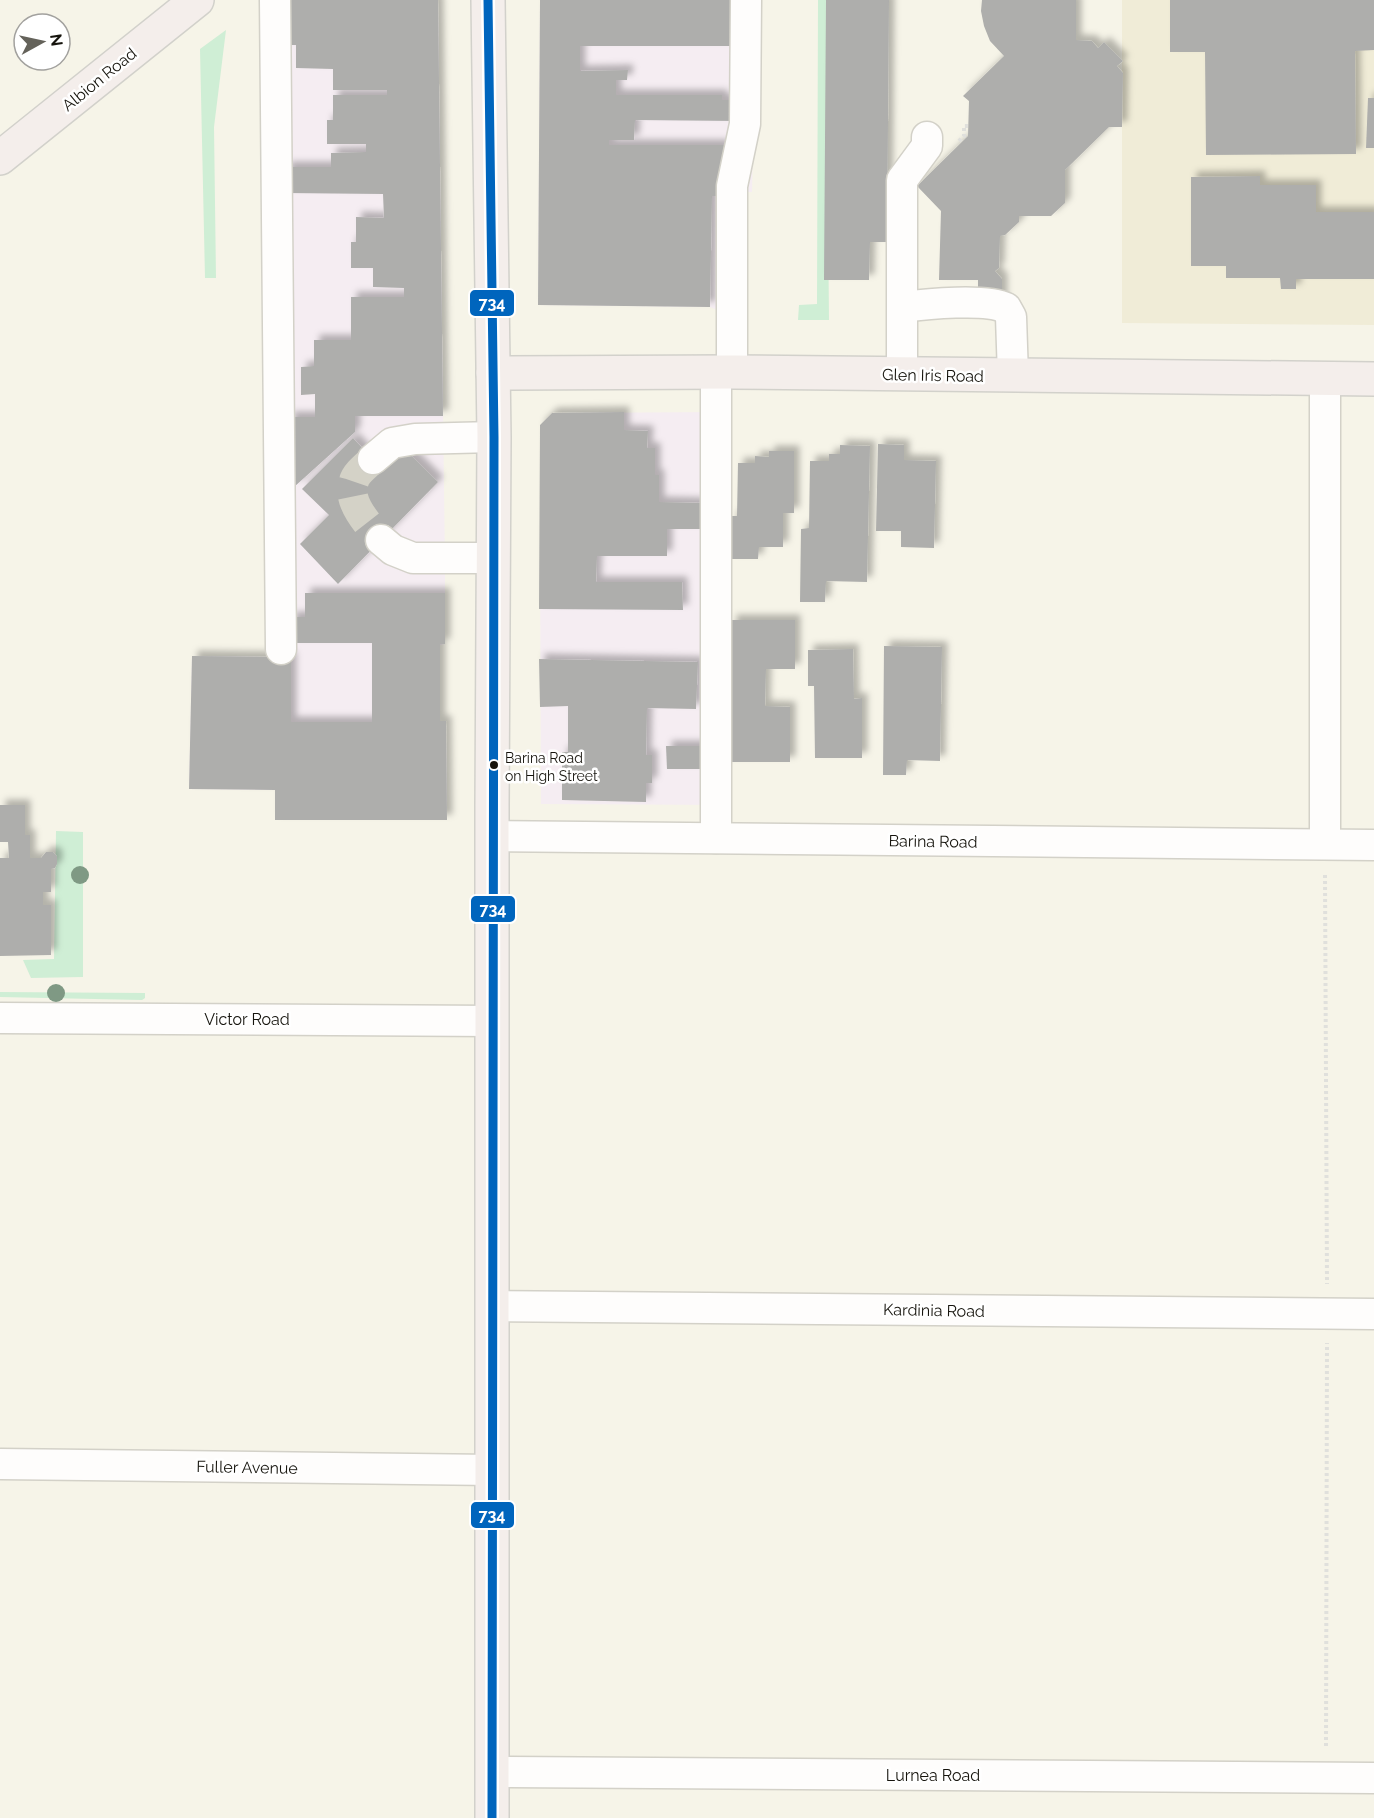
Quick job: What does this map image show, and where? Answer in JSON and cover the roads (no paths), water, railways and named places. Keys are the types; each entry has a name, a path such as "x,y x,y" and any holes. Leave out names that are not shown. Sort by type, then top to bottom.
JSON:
{"main road":[{"name":"Albion Road","path":"0,158 197,0"},
{"path":"488,0 494,437 492,1818"},
{"name":"Glen Iris Road","path":"493,373 724,372 1374,379"}],"street":[{"path":"275,0 281,649"},
{"path":"716,838 724,372 732,186 745,124 746,0"},
{"path":"902,374 902,180 927,146 927,137"},
{"path":"903,307 931,303 995,304 1006,308 1011,317 1012,376"},
{"path":"1325,378 1325,844"},
{"path":"373,459 392,443 415,439 494,437"},
{"path":"381,540 413,569 494,558"},
{"name":"Barina Road","path":"492,836 1374,845"},
{"name":"Victor Road","path":"0,1018 493,1021"},
{"name":"Kardinia Road","path":"493,1306 1374,1314"},
{"name":"Fuller Avenue","path":"0,1464 493,1470"},
{"name":"Lurnea Road","path":"492,1772 1374,1778"}],"tunnel":[{"path":"373,459 359,472 352,489 360,513 381,540"}],"place":[{"name":"Barina Road on High Street","path":"494,765"}]}
